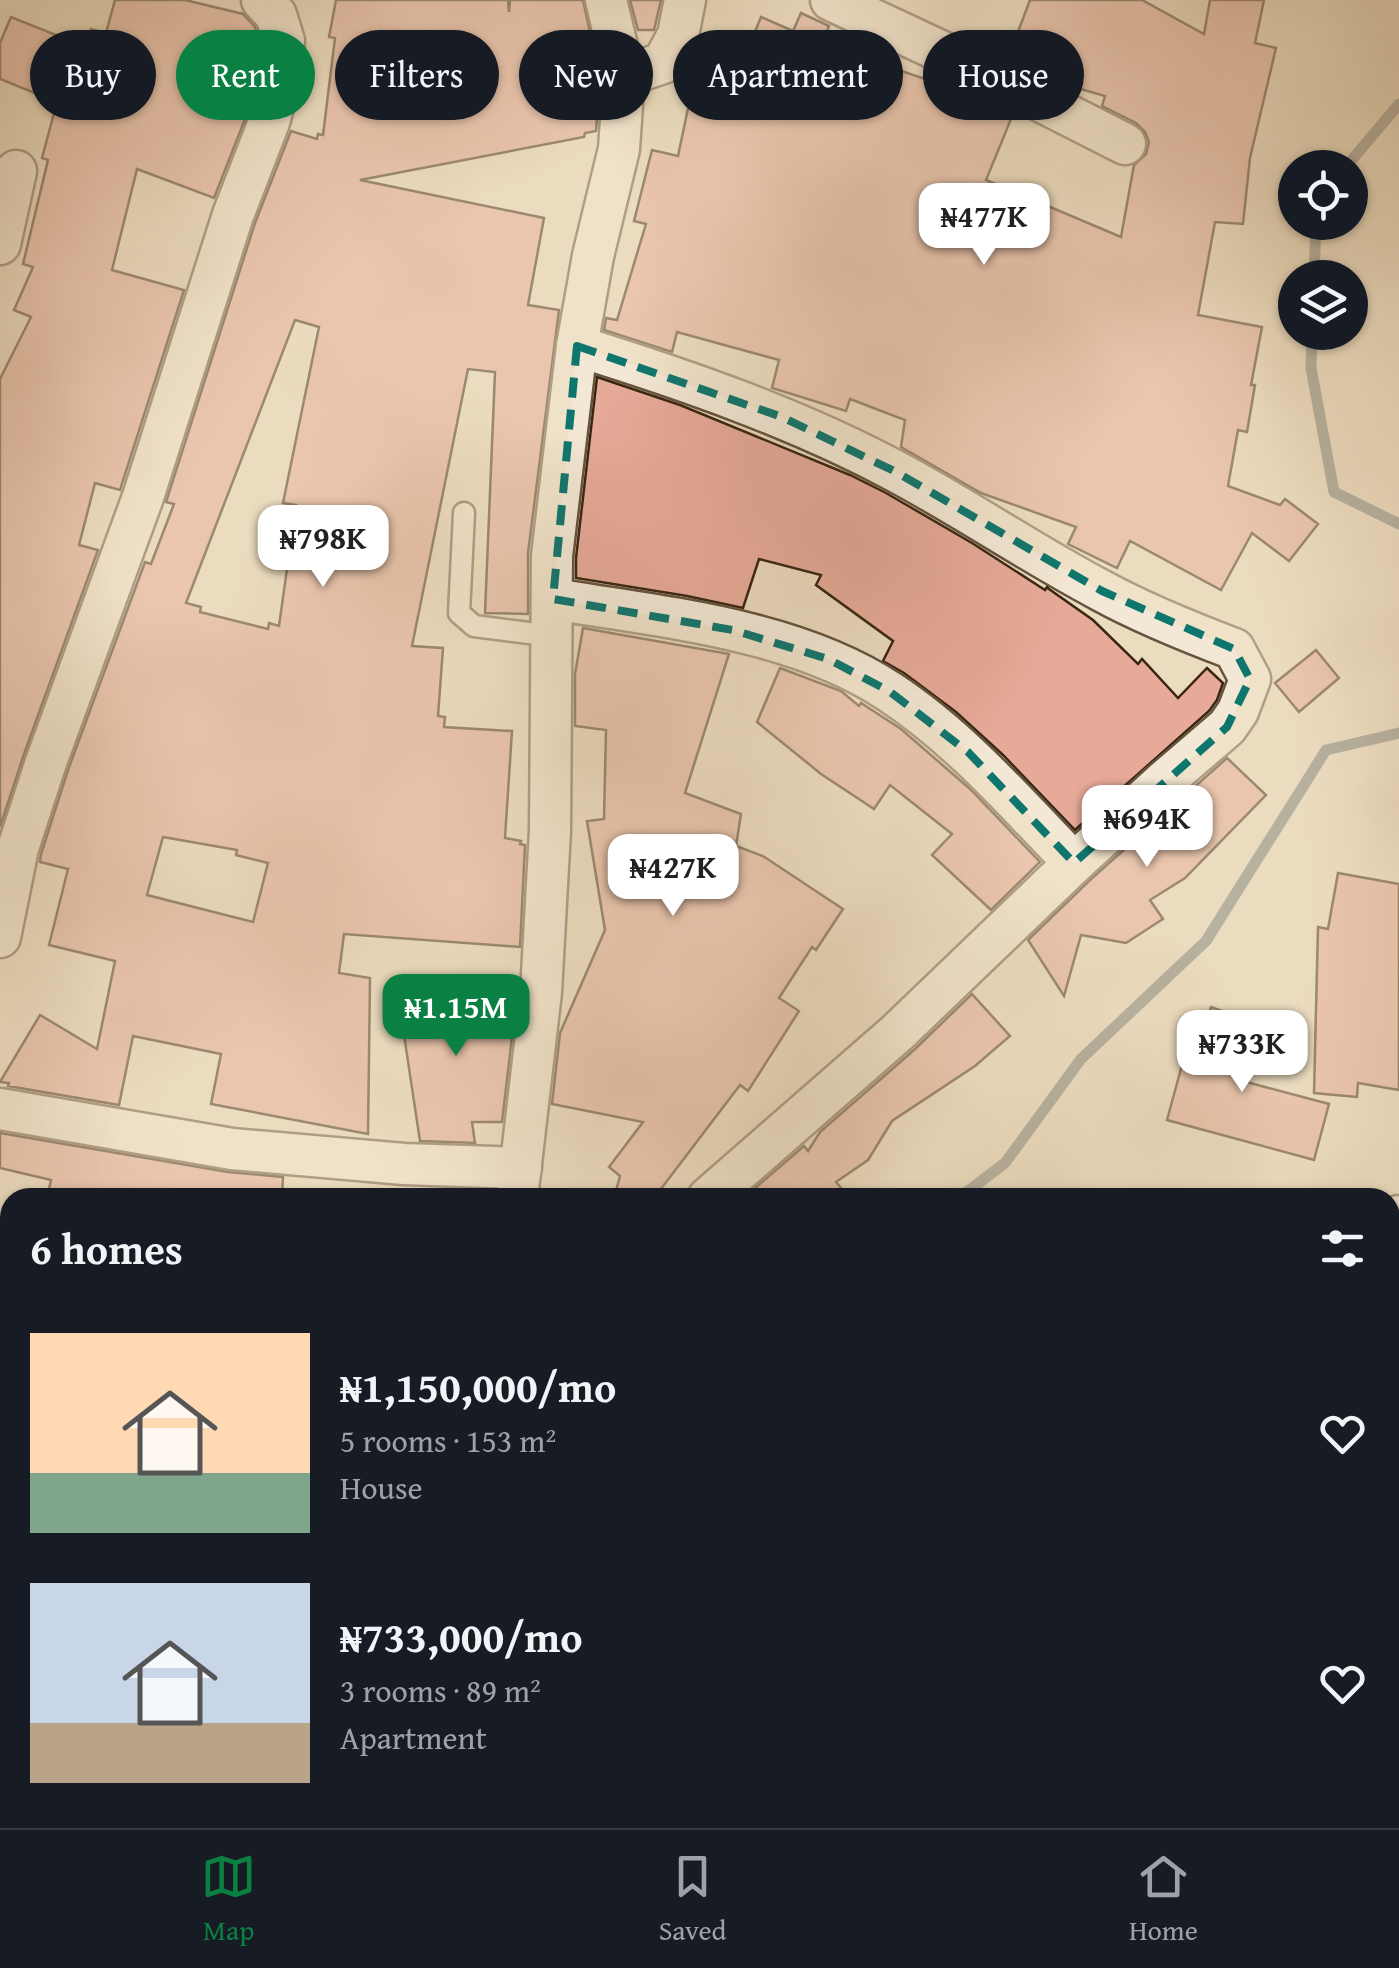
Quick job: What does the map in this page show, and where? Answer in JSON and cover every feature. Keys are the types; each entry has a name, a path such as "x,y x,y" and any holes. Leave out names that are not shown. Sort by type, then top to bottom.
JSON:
{"street":[{"path":"0,937 18,848 40,779 143,497 233,215 278,91 284,40 276,15 262,0"},
{"path":"606,0 613,30"},
{"path":"653,66 662,63 678,35 684,0"},
{"path":"832,0 1125,144"},
{"path":"0,1110 232,1150 404,1164 519,1183 540,992 550,831 552,556 577,346 618,150 620,120"},
{"path":"0,244 16,171"},
{"path":"577,346 782,417 896,472 1102,592 1234,649 1250,678 1238,711 1227,727 1074,863 898,1032 719,1188"},
{"path":"553,617 734,630 828,659 889,691 968,752 1074,863"}],"lane":[{"path":"464,514 459,614 474,626 553,617"}],"highlighted area":[{"path":"577,346 782,417 896,472 1102,591 1234,649 1250,679 1227,727 1074,863 968,752 889,691 828,659 733,630 553,599"}],"building":[{"path":"115,0 185,0 243,14 256,30 176,30 176,120 245,120 214,198 137,169 112,270 184,290 120,490 95,483 79,545 98,550 0,827 0,379 31,317 14,310 33,267 23,264 48,160 42,158 52,120 156,120 156,30 107,30"},
{"path":"336,0 508,0 509,12 510,0 583,0 590,30 519,30 519,120 597,120 596,131 585,133 584,137 360,180 544,218 528,305 559,310 528,553 528,614 485,613 495,372 468,369 412,646 443,648 438,716 445,717 444,727 512,731 505,838 525,845 520,947 344,934 339,973 370,978 368,1134 211,1104 221,1054 133,1036 119,1105 8,1086 9,1083 0,1082 40,1015 97,1049 115,961 49,945 68,869 40,862 41,854 145,562 151,564 174,504 166,502 255,223 291,131 317,139 318,134 323,135 335,38 329,37","holes":["295,320 319,327 283,503 296,505 279,626 269,623 268,629 200,612 201,607 186,603","163,837 237,850 236,855 268,863 253,922 147,895"]},
{"path":"630,0 661,0 654,30 638,30"},
{"path":"1030,0 1142,0 1204,34 1210,0 1264,0 1255,43 1276,48 1250,158 1243,224 1215,222 1198,315 1262,327 1247,432 1238,430 1228,486 1280,505 1285,499 1318,524 1289,561 1252,533 1221,590 1130,541 1117,568 1068,544 1076,527 981,493 901,447 905,420 850,399 846,411 772,388 779,360 677,332 672,352 604,330 606,318 617,320 646,224 634,221 652,150 678,156 686,120 903,120 903,72 923,78 923,120 1011,120 986,180 1121,237 1134,165 1146,154 1149,142 1145,132 1136,123 1102,106 1105,96 1084,90 1084,30 1019,30"},
{"path":"801,13 829,26 828,30 793,30"},
{"path":"11,17 44,30 30,30 30,91 0,79 0,43"},
{"path":"761,17 791,30 756,30"},
{"path":"597,377 680,405 886,493 1045,590 1047,587 1093,620 1138,664 1142,659 1178,698 1207,668 1223,683 1217,700 1075,830 956,712 883,661 893,641 816,585 821,575 759,559 743,608 576,578"},
{"path":"583,628 729,654 685,793 741,814 736,846 763,856 843,909 779,998 799,1011 748,1091 740,1085 662,1188 617,1188 620,1176 609,1167 643,1122 552,1104 560,1033 605,930 587,821 604,819 606,730 575,726 575,674"},
{"path":"1316,650 1339,678 1299,712 1275,683"},
{"path":"780,668 841,691 859,706 861,703 901,729 970,789 1040,862 991,910 932,855 952,834 890,785 874,809 821,774 757,722"},
{"path":"1227,758 1266,795 1185,878 1150,900 1163,919 1126,943 1081,935 1064,996 1028,940"},
{"path":"1338,873 1399,884 1399,1090 1358,1083 1357,1097 1314,1093 1318,927 1328,929"},
{"path":"396,982 516,1003 502,1122 472,1122 475,1143 420,1141"},
{"path":"972,994 1010,1036 975,1066 892,1121 868,1160 836,1182 841,1188 755,1188 804,1146 808,1151 820,1132"},
{"path":"1211,1007 1255,1023 1235,1079 1329,1104 1314,1160 1167,1120 1182,1065 1190,1067"},
{"path":"0,1133 228,1172 283,1177 282,1188 49,1188 51,1180 0,1168"}],"waterway":[{"path":"1360,150 1399,104"},
{"path":"1315,240 1315,260"},
{"path":"1312,350 1311,368 1334,492 1399,524"},
{"path":"972,1188 1005,1163 1081,1059 1206,941 1326,750 1399,733"}]}
